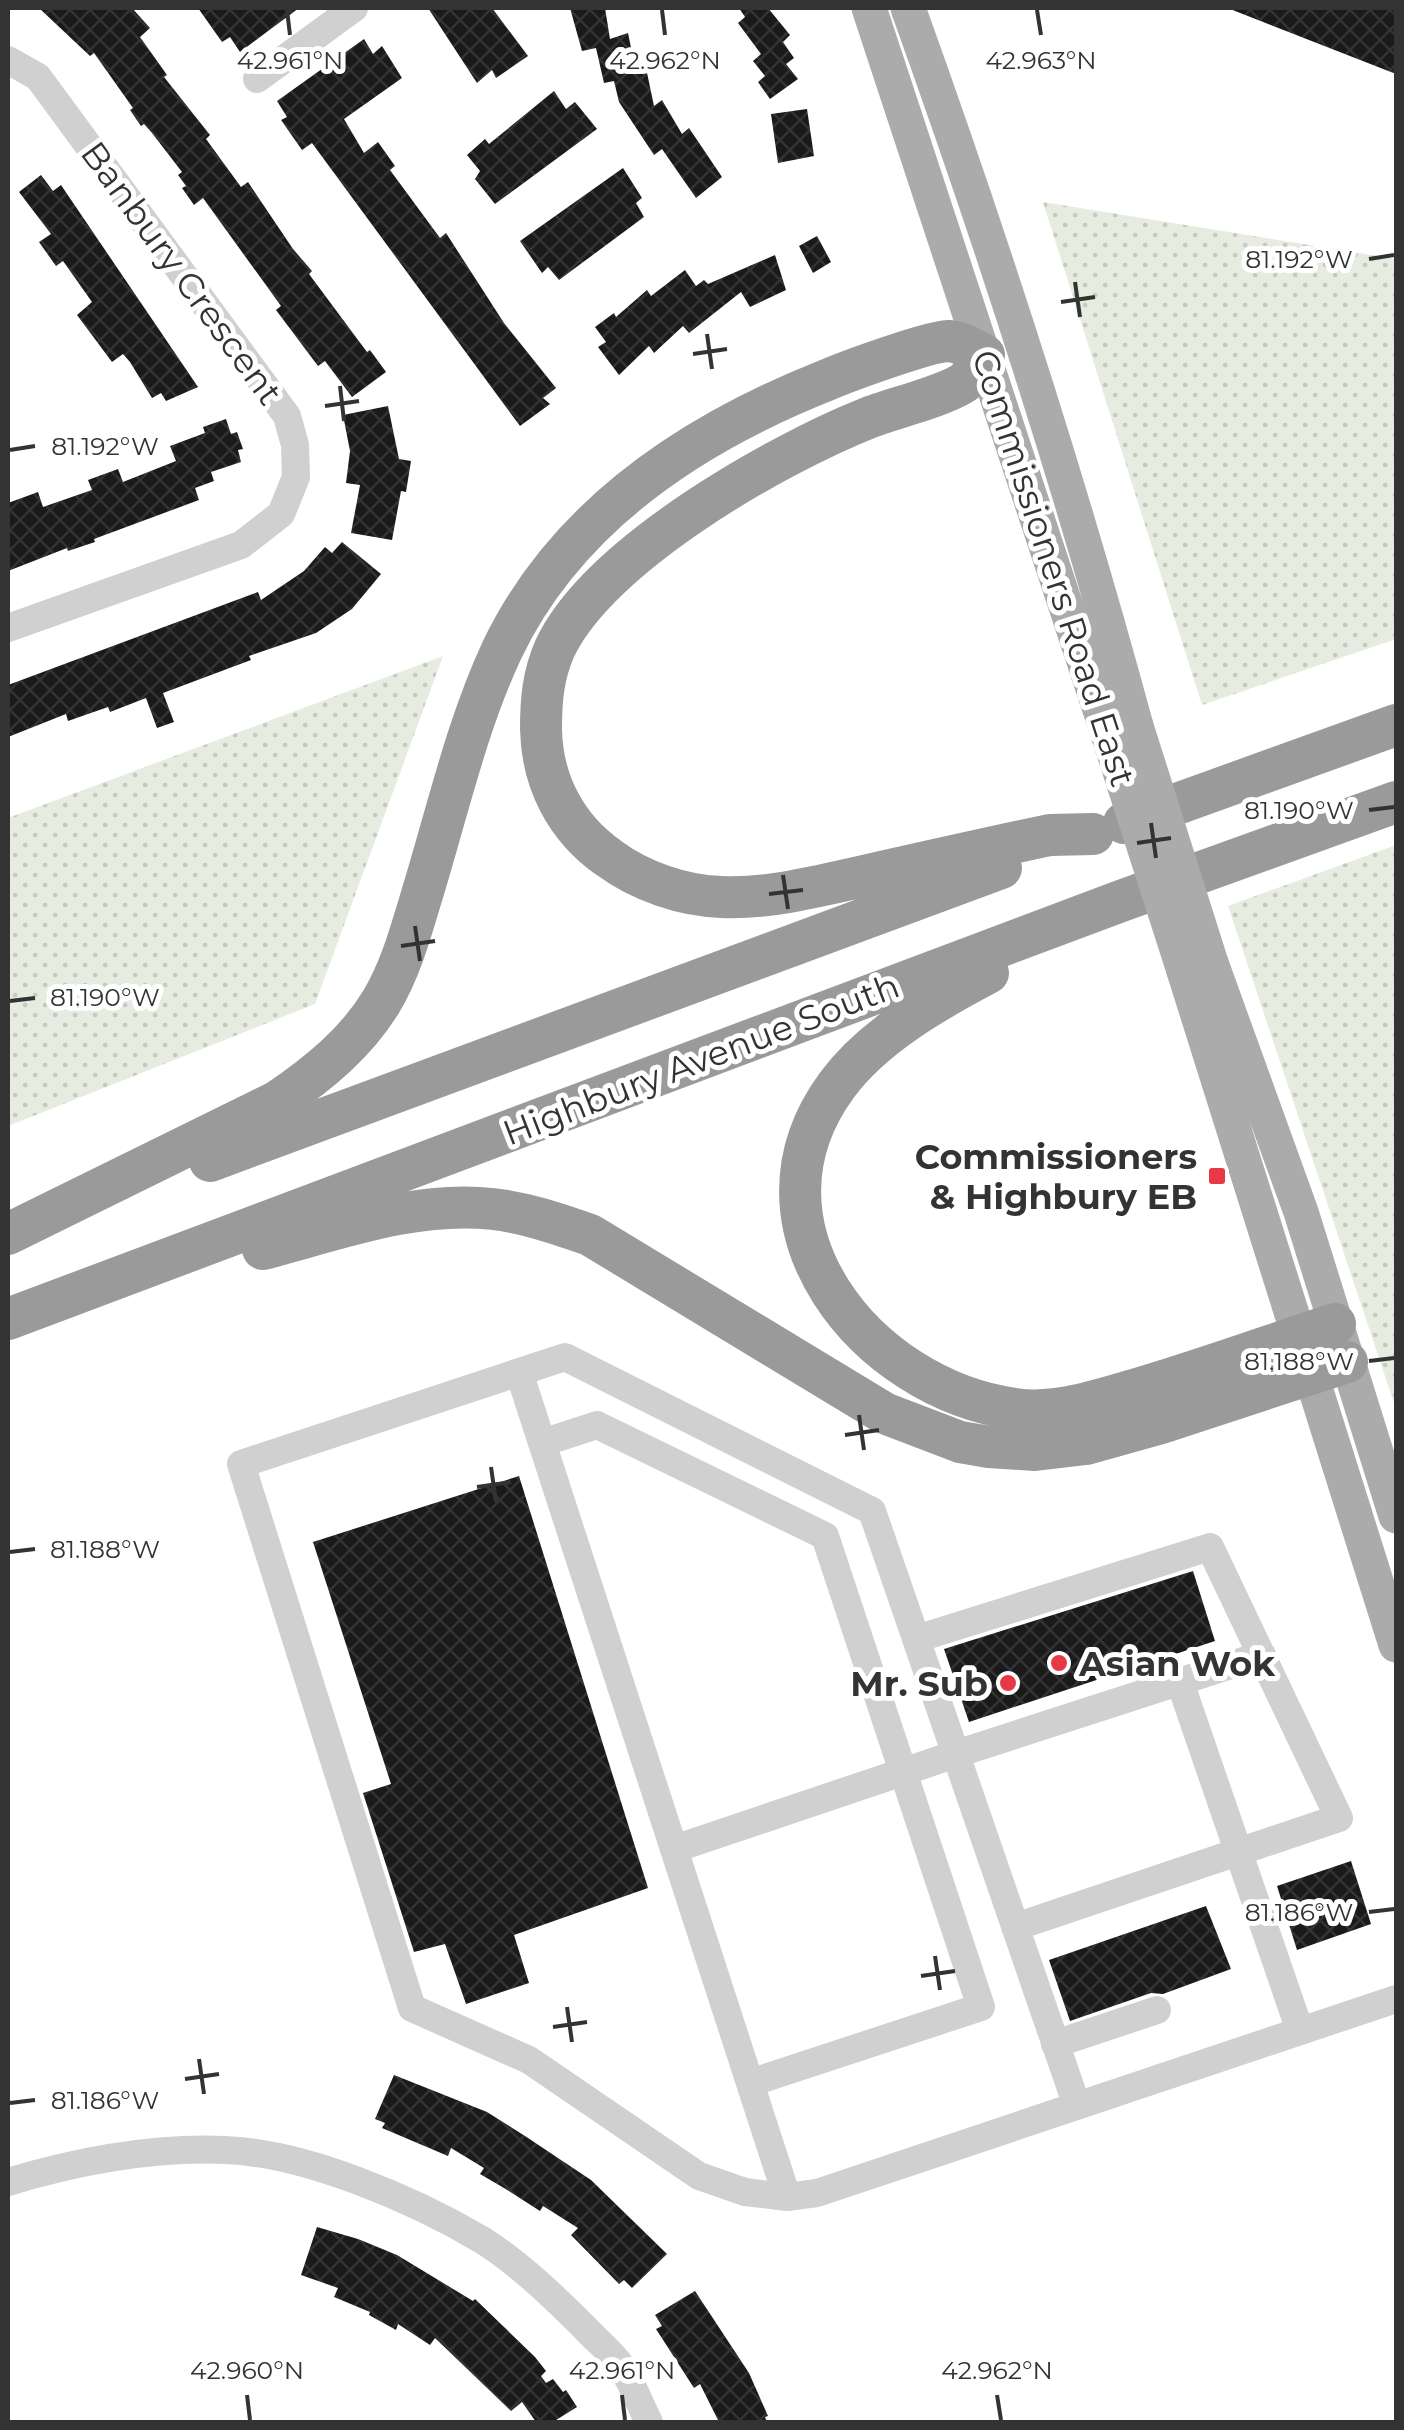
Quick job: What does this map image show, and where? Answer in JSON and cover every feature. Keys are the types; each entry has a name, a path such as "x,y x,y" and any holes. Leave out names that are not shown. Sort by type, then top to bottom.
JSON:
{"highway":[{"path":"8,1235 278,1101 311,1079 359,1033 382,1000 404,952 474,724 503,650 543,581 606,512 666,461 725,425 782,398 842,374 948,341 1003,348"},
{"path":"1003,348 964,383 867,418 736,484 642,550 597,592 580,609 556,647 542,684 542,738 548,777 565,813 581,834 622,868 646,880 723,898 790,891 1050,835 1093,834"},
{"name":"Highbury Avenue South","path":"8,1235 1396,725"},
{"name":"Highbury Avenue South","path":"8,1319 1396,802"},
{"path":"1122,901 972,981 915,1016 862,1056 836,1086 810,1135 802,1164 801,1223 812,1258 848,1318 884,1349 925,1377 974,1401 1018,1410 1095,1402 1323,1349"},
{"path":"49,1304 384,1218 436,1210 489,1208 541,1217 590,1235 884,1412 960,1442 1035,1450 1086,1444 1323,1349"}],"main road":[{"name":"Commissioners Road East","path":"869,8 1003,348 1197,967 1323,1349 1396,1645"},
{"name":"Commissioners Road East","path":"908,8 978,203 1003,348"},
{"name":"Commissioners Road East","path":"1323,1349 1396,1516"}],"street":[{"path":"257,79 354,8"},
{"name":"Banbury Crescent","path":"8,60 38,77 287,416 295,445 296,477 280,514 242,545 8,628"},
{"path":"1077,2106 872,1511 565,1357 241,1464 412,2008 528,2060 700,2176 745,2192 787,2197 817,2193 1077,2106 1300,2031 1396,1999"},
{"path":"519,1372 787,2197"},
{"path":"542,1443 597,1425 825,1536 981,2007 750,2083"},
{"path":"916,1638 1210,1546 1339,1818 1016,1927"},
{"path":"674,1850 1262,1655"},
{"path":"1180,1682 1300,2031"},
{"path":"1056,2044 1157,2010"},
{"path":"8,2182 81,2162 150,2152 226,2150 268,2155 366,2184 485,2242 563,2306 618,2362 650,2422"}],"shaded area":[{"path":"1043,202 1396,259 1396,639 1202,705"},
{"path":"443,656 315,1004 8,1126 8,818"},
{"path":"1396,845 1396,1409 1228,906"}],"building":[{"path":"39,8 132,8 150,28 140,37 167,75 164,77 210,135 206,139 241,187 248,182 312,271 309,274 386,372 352,397 325,361 318,366 276,310 281,306 203,198 194,205 182,188 186,186 178,175 182,172 144,124 141,126 130,110 133,108 94,53 90,56"},
{"path":"198,8 299,8 240,52 230,37 222,42"},
{"path":"428,8 492,8 528,56 496,78 492,70 477,83"},
{"path":"570,8 605,8 610,39 628,33 636,72 646,68 654,106 662,100 682,134 689,128 722,177 696,198 662,149 654,155 619,102 614,81 604,83 596,48 582,51"},
{"path":"739,8 768,8 790,35 783,42 794,58 786,64 798,79 770,99 758,82 765,76 753,61 761,54 738,23 745,17"},
{"path":"1396,8 1396,74 1230,9"},
{"path":"364,39 373,54 382,46 402,78 344,119 364,153 378,142 395,166 390,170 440,238 446,233 504,323 556,388 543,398 550,404 520,426 312,143 302,150 281,120 287,117 277,101"},
{"path":"554,91 566,109 575,102 597,129 495,204 475,179 480,171 467,155 485,139 489,144"},
{"path":"807,109 814,156 778,163 771,114"},
{"path":"623,168 642,198 636,203 644,217 559,280 548,267 542,273 520,241"},
{"path":"41,175 53,191 61,185 198,387 166,401 161,393 152,398 123,354 112,362 77,315 92,302 63,261 56,266 39,242 51,234 19,192"},
{"path":"817,236 831,262 813,273 799,246"},
{"path":"775,255 786,290 750,307 741,292 689,333 683,326 654,353 649,346 619,375 598,347 606,342 595,327 614,313 616,317 647,290 651,296 685,270 696,286 704,280 708,284"},
{"path":"388,406 399,459 411,461 392,540 351,533 360,485 346,483 350,451 343,415"},
{"path":"226,419 231,434 237,432 243,449 238,450 241,462 211,472 214,481 195,488 199,500 94,539 95,542 68,551 67,548 8,571 8,503 38,492 43,507 92,490 88,480 118,469 123,482 176,461 170,446 205,433 203,427"},
{"path":"342,542 381,574 352,609 316,633 249,656 251,660 163,693 174,722 157,728 146,698 110,712 108,707 68,721 66,714 8,737 8,685 258,592 261,600 304,571 325,547 332,553"},
{"path":"519,1476 648,1888 514,1935 529,1983 466,2004 445,1944 414,1952 363,1793 391,1784 313,1542"},
{"path":"1193,1571 1215,1641 969,1722 944,1649"},
{"path":"1351,1861 1371,1924 1297,1950 1277,1886"},
{"path":"1206,1906 1231,1969 1070,2021 1049,1960"},
{"path":"394,2075 487,2112 525,2136 591,2180 667,2254 632,2288 624,2280 619,2284 571,2235 578,2228 543,2206 540,2211 480,2174 484,2168 451,2148 448,2156 382,2128 385,2123 375,2119"},
{"path":"317,2227 397,2255 475,2299 535,2357 546,2371 541,2376 546,2383 553,2379 577,2407 553,2422 536,2422 522,2402 511,2411 435,2338 430,2345 398,2324 396,2330 369,2315 370,2312 334,2297 338,2288 301,2275"},
{"path":"695,2291 749,2373 768,2416 767,2422 719,2422 700,2384 694,2388 656,2329 662,2326 655,2315"}],"place":[{"name":"Commissioners & Highbury EB","path":"1217,1176"},
{"name":"Asian Wok","path":"1059,1663"},
{"name":"Mr. Sub","path":"1008,1683"}]}
